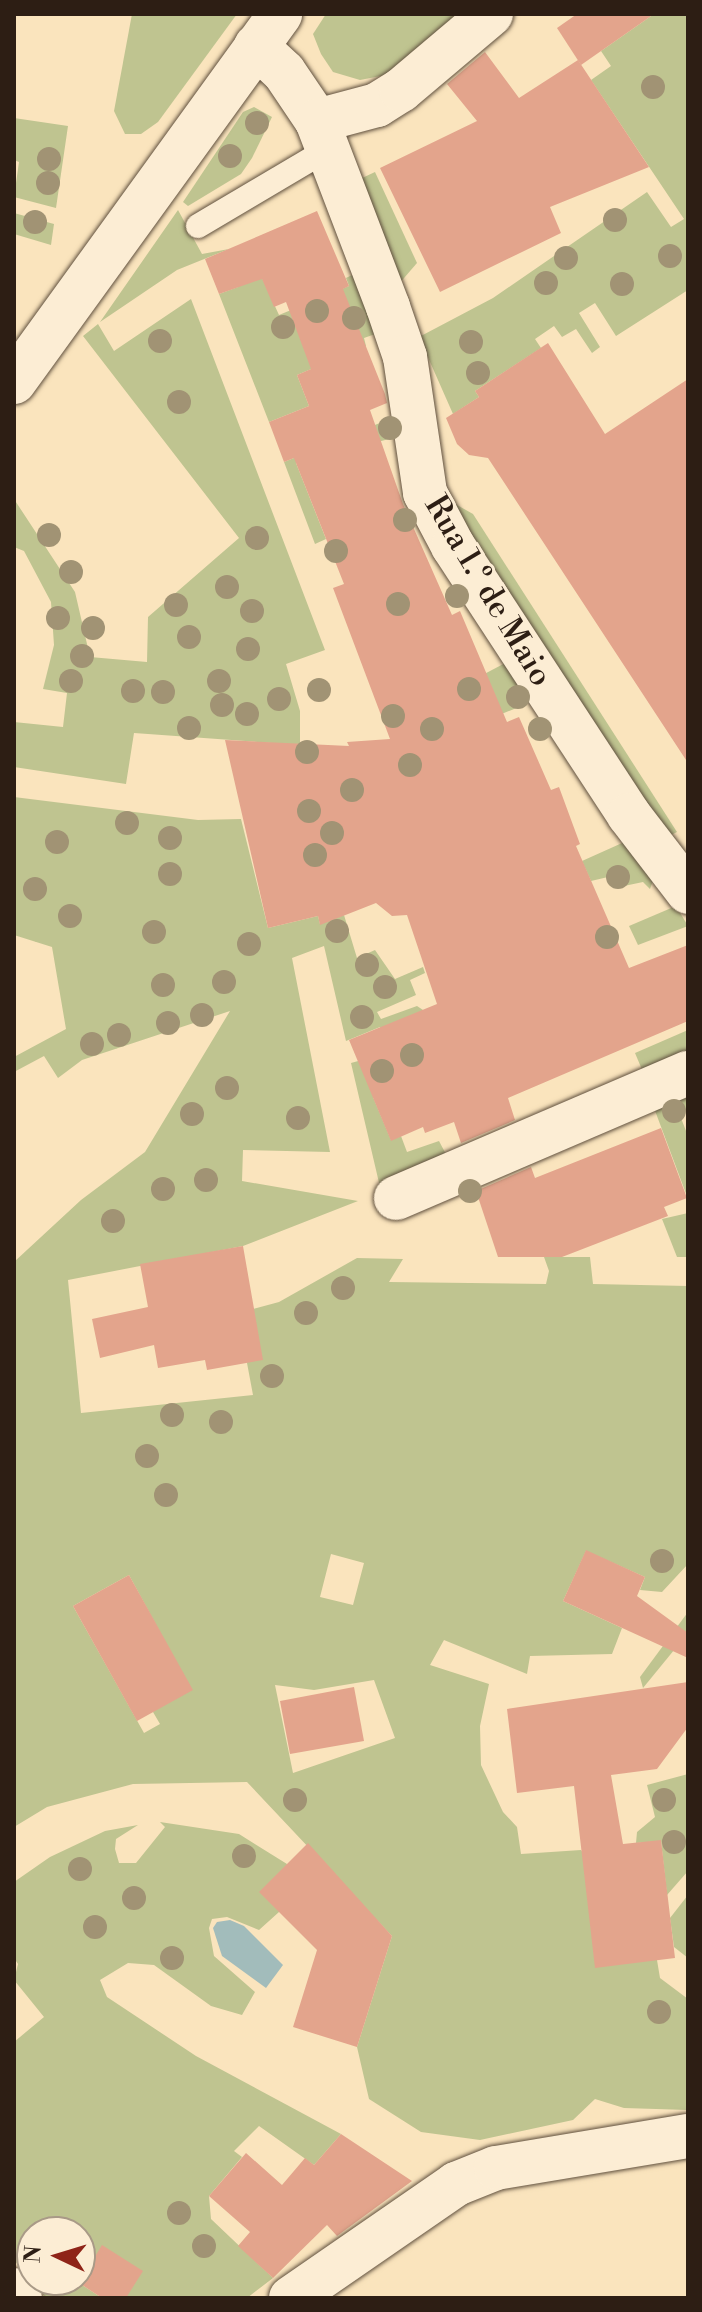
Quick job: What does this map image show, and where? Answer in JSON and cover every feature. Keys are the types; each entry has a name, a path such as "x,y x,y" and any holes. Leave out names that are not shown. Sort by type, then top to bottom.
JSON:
{"street":[{"path":"322,135 401,90 491,14"},
{"path":"14,382 268,30"},
{"name":"Rua 1.º de Maio","path":"268,30 284,72 322,135 405,357 416,456 425,493 453,546 629,815 688,892"},
{"path":"396,1198 688,1073"},
{"path":"291,2298 417,2208 482,2173 688,2136"},
{"path":"14,2290 20,2298"}],"lane":[{"path":"198,226 322,135"}],"green space":[{"path":"132,14 237,14 158,122 141,134 125,134 114,111"},
{"path":"326,14 467,14 391,74 360,80 333,72 321,54 313,34"},
{"path":"654,14 688,14 688,290 616,336 595,303 579,313 600,347 592,353 576,329 562,337 554,326 535,339 541,348 475,391 479,397 453,414 419,337 493,298 647,192 671,227 684,219 591,80 611,66 601,51"},
{"path":"254,107 272,117 252,158 241,174 188,206 183,202 243,112"},
{"path":"14,118 68,126 56,208 14,197 19,162 14,160"},
{"path":"375,172 417,263 398,285 360,179"},
{"path":"178,210 202,254 229,249 177,270 100,322"},
{"path":"14,213 54,224 51,245 14,234"},
{"path":"257,267 279,315 349,286 346,278 354,274 378,333 364,338 366,346 297,375 309,406 269,422 219,294 238,287 236,276"},
{"path":"191,299 325,650 286,664 300,711 300,745 134,733 126,784 14,767 14,722 63,727 67,693 43,689 54,645 51,602 24,551 14,547 14,499 75,592 90,657 147,662 148,617 239,538 83,336 98,324 114,351"},
{"path":"397,416 397,435 389,439 296,463 326,539 315,544 284,462"},
{"path":"450,501 473,514 677,832 663,839"},
{"path":"513,659 538,699 429,744 452,691"},
{"path":"14,797 198,820 241,819 268,928 318,916 320,924 344,915 357,958 375,950 395,979 423,967 425,973 410,980 416,995 377,1012 381,1019 417,1006 423,1010 373,1097 391,1140 401,1136 407,1152 439,1141 448,1158 380,1187 351,1063 387,1053 380,1027 346,1041 324,946 292,958 330,1152 243,1150 242,1181 358,1201 243,1246 68,1280 81,1413 253,1395 247,1363 253,1309 279,1302 357,1258 403,1259 389,1282 546,1284 549,1271 544,1257 590,1257 593,1284 688,1286 688,1564 662,1592 640,1590 645,1577 586,1551 563,1601 622,1628 612,1654 530,1656 527,1674 444,1640 430,1665 489,1684 480,1726 481,1765 503,1812 517,1827 521,1854 581,1850 657,1960 660,1978 688,1999 688,2110 624,2108 595,2099 573,2120 480,2140 421,2132 369,2099 357,2047 392,1936 247,1782 133,1784 47,1807 14,1827 14,1262 81,1200 145,1152 230,1011 82,1060 58,1078 44,1056 14,1072 14,1057 66,1029 52,947 14,935","holes":["331,1554 364,1563 353,1605 320,1597","129,1575 173,1656 153,1712 160,1724 144,1733 73,1606","374,1680 395,1738 293,1773 275,1685 314,1690"]},
{"path":"631,839 655,875 650,889 643,882 624,886 608,877 591,881 582,861"},
{"path":"676,906 688,926 638,945 629,926"},
{"path":"688,1030 688,1053 643,1072 635,1053"},
{"path":"688,1094 688,1109 679,1113 688,1136 688,1199 654,1108"},
{"path":"688,1213 688,1257 677,1257 662,1219"},
{"path":"688,1612 688,1633 643,1688 640,1677"},
{"path":"688,1774 688,1871 667,1895 661,1841 636,1843 637,1832 655,1817 647,1785"},
{"path":"160,1822 239,1834 287,1864 279,1912 259,1930 227,1917 212,1919 209,1928 214,1956 255,1992 242,2015 211,2006 154,1965 128,1963 100,1980 107,1997 196,2056 341,2134 314,2165 259,2126 234,2151 242,2157 209,2196 211,2219 273,2278 247,2298 126,2298 103,2246 96,2257 96,2216 16,2216 16,2262 14,2260 14,2042 44,2017 14,1980 18,1964 14,1958 14,1882 50,1857 105,1831 138,1825 116,1839 115,1849 119,1863 136,1863 165,1827"},
{"path":"688,1895 688,1958 674,1947 670,1918"},
{"path":"96,2294 102,2298 44,2296"}],"water":[{"path":"230,1920 244,1926 283,1965 266,1988 222,1956 213,1928 217,1922"}],"building":[{"path":"577,14 654,14 581,65 557,28"},
{"path":"485,52 519,98 578,60 649,167 550,207 561,233 440,292 380,168 477,121 447,84"},
{"path":"317,211 349,286 343,289 385,394 387,403 370,410 403,504 452,615 460,611 507,722 519,717 551,790 559,787 580,844 576,846 629,968 688,945 688,1021 508,1098 515,1120 461,1143 454,1122 425,1133 423,1127 391,1141 349,1040 437,1004 407,915 392,916 376,903 320,925 318,916 268,928 225,740 349,746 347,742 390,739 333,588 344,584 294,458 284,462 269,422 309,406 297,375 311,369 286,302 274,307 262,279 219,294 205,259"},
{"path":"548,343 605,434 688,379 688,763 488,458 469,455 457,444 446,418 479,397 475,391"},
{"path":"661,1128 687,1198 664,1207 668,1216 562,1257 498,1257 476,1191 531,1167 535,1178"},
{"path":"243,1246 263,1360 207,1370 205,1360 158,1368 154,1345 100,1358 92,1319 148,1307 140,1264"},
{"path":"586,1550 645,1577 637,1596 688,1633 688,1658 563,1601"},
{"path":"129,1575 193,1690 137,1721 73,1606"},
{"path":"688,1682 688,1727 657,1769 611,1775 623,1844 661,1840 675,1958 595,1968 574,1786 517,1793 507,1709"},
{"path":"354,1687 364,1741 290,1754 280,1701"},
{"path":"308,1843 392,1936 357,2047 293,2027 317,1950 259,1892"},
{"path":"341,2134 412,2181 337,2236 327,2225 273,2278 238,2246 250,2232 209,2196 246,2153 282,2185 305,2158 314,2165"},
{"path":"102,2245 143,2271 126,2298 102,2298 96,2294 96,2255"}]}
